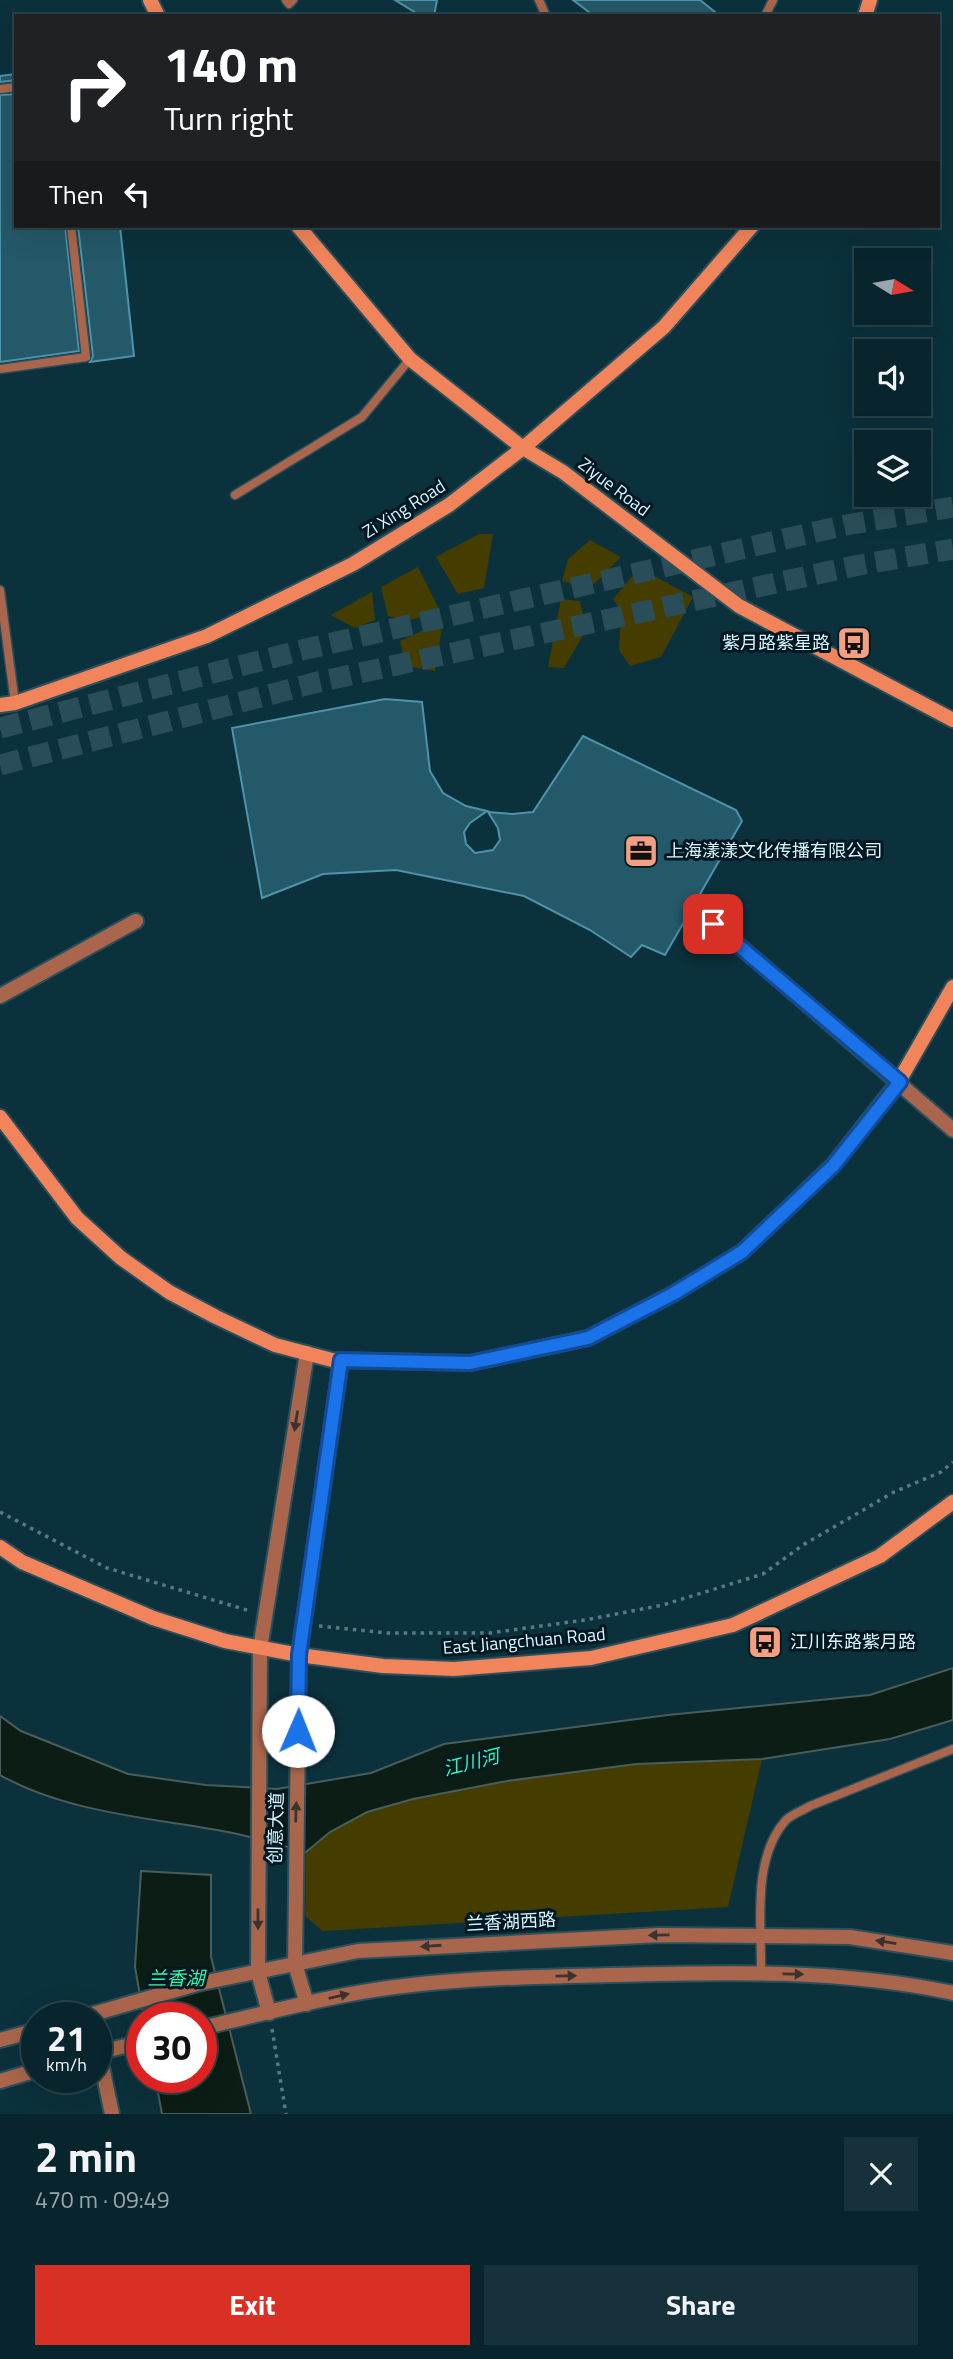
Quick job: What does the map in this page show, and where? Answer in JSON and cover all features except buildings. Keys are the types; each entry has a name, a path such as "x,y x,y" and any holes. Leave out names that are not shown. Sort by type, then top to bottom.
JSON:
{"street":[{"name":"Ziyue Road","path":"300,228 410,359 523,448 563,472 739,606 953,720"},
{"name":"Zi Xing Road","path":"8,704 207,636 341,570 449,505 523,448 664,327 750,228"},
{"path":"0,996 136,921"},
{"path":"713,924 953,1130"},
{"path":"0,1117 77,1218 121,1258 169,1292 216,1317 275,1345 341,1360 470,1363 588,1338 673,1294 742,1252 833,1166 900,1082 953,987"},
{"path":"269,2013 258,1972 260,1649 307,1353"},
{"name":"创意大道","path":"307,2004 295,1964 294,1853 299,1655 341,1360"},
{"name":"East Jiangchuan Road","path":"0,1547 22,1562 153,1618 260,1649 383,1666 454,1670 590,1658 720,1628 880,1556 953,1502"},
{"name":"兰香湖西路","path":"112,2010 197,1984 358,1951 660,1935 850,1937 953,1953"},
{"path":"217,2024 352,1993 483,1978 816,1975 953,1993"},
{"path":"0,2040 21,2034"},
{"path":"0,2081 21,2075"},
{"path":"107,2093 112,2114"}],"lane":[{"path":"286,0 289,4 293,0"},
{"path":"0,369 86,357 71,228"},
{"path":"234,495 362,417 410,359"},
{"path":"0,590 8,704"},
{"path":"761,1974 762,1875 772,1842 787,1819 810,1807 953,1749"}],"path":[{"path":"304,1625 387,1633 490,1633 585,1620 663,1605 763,1574 815,1538 894,1492 941,1472 953,1462"},
{"path":"0,1512 107,1568 213,1602 265,1615"},
{"path":"269,2013 286,2114"}],"shaded area":[{"path":"479,534 493,534 484,588 458,594 436,557"},
{"path":"590,540 621,557 589,589 562,581 568,559"},
{"path":"418,567 440,611 407,621 388,616 381,587"},
{"path":"639,568 693,597 661,657 630,666 619,650 621,611 613,599"},
{"path":"372,592 375,620 355,628 331,615"},
{"path":"561,599 580,601 586,630 564,668 548,667"},
{"path":"443,621 435,671 406,666 400,641"},
{"path":"762,1759 728,1907 323,1931 305,1916 306,1852 330,1832 367,1812 413,1799 507,1781 636,1764"}],"water":[{"name":"江川河","path":"953,1668 953,1720 890,1739 762,1759 636,1764 507,1781 413,1799 367,1812 330,1832 306,1852 228,1832 82,1806 26,1788 0,1775 0,1716 21,1731 128,1774 206,1785 277,1789 371,1773 444,1744 668,1715 870,1695"},
{"name":"兰香湖","path":"141,1871 211,1875 211,1957 251,2114 162,2114 158,2093 217,2093 217,2002 141,2002 135,1967"}],"tunnel":[{"path":"0,728 306,649 846,525 953,507"},
{"path":"0,765 318,682 859,565 953,549"}],"place":[{"name":"紫月路紫星路","path":"854,643"},
{"name":"上海漾漾文化传播有限公司","path":"641,851"},
{"name":"江川东路紫月路","path":"765,1642"}],"route":[{"path":"298,1731 299,1655 341,1360 470,1363 588,1338 673,1294 742,1252 833,1166 900,1082 713,924"}]}
